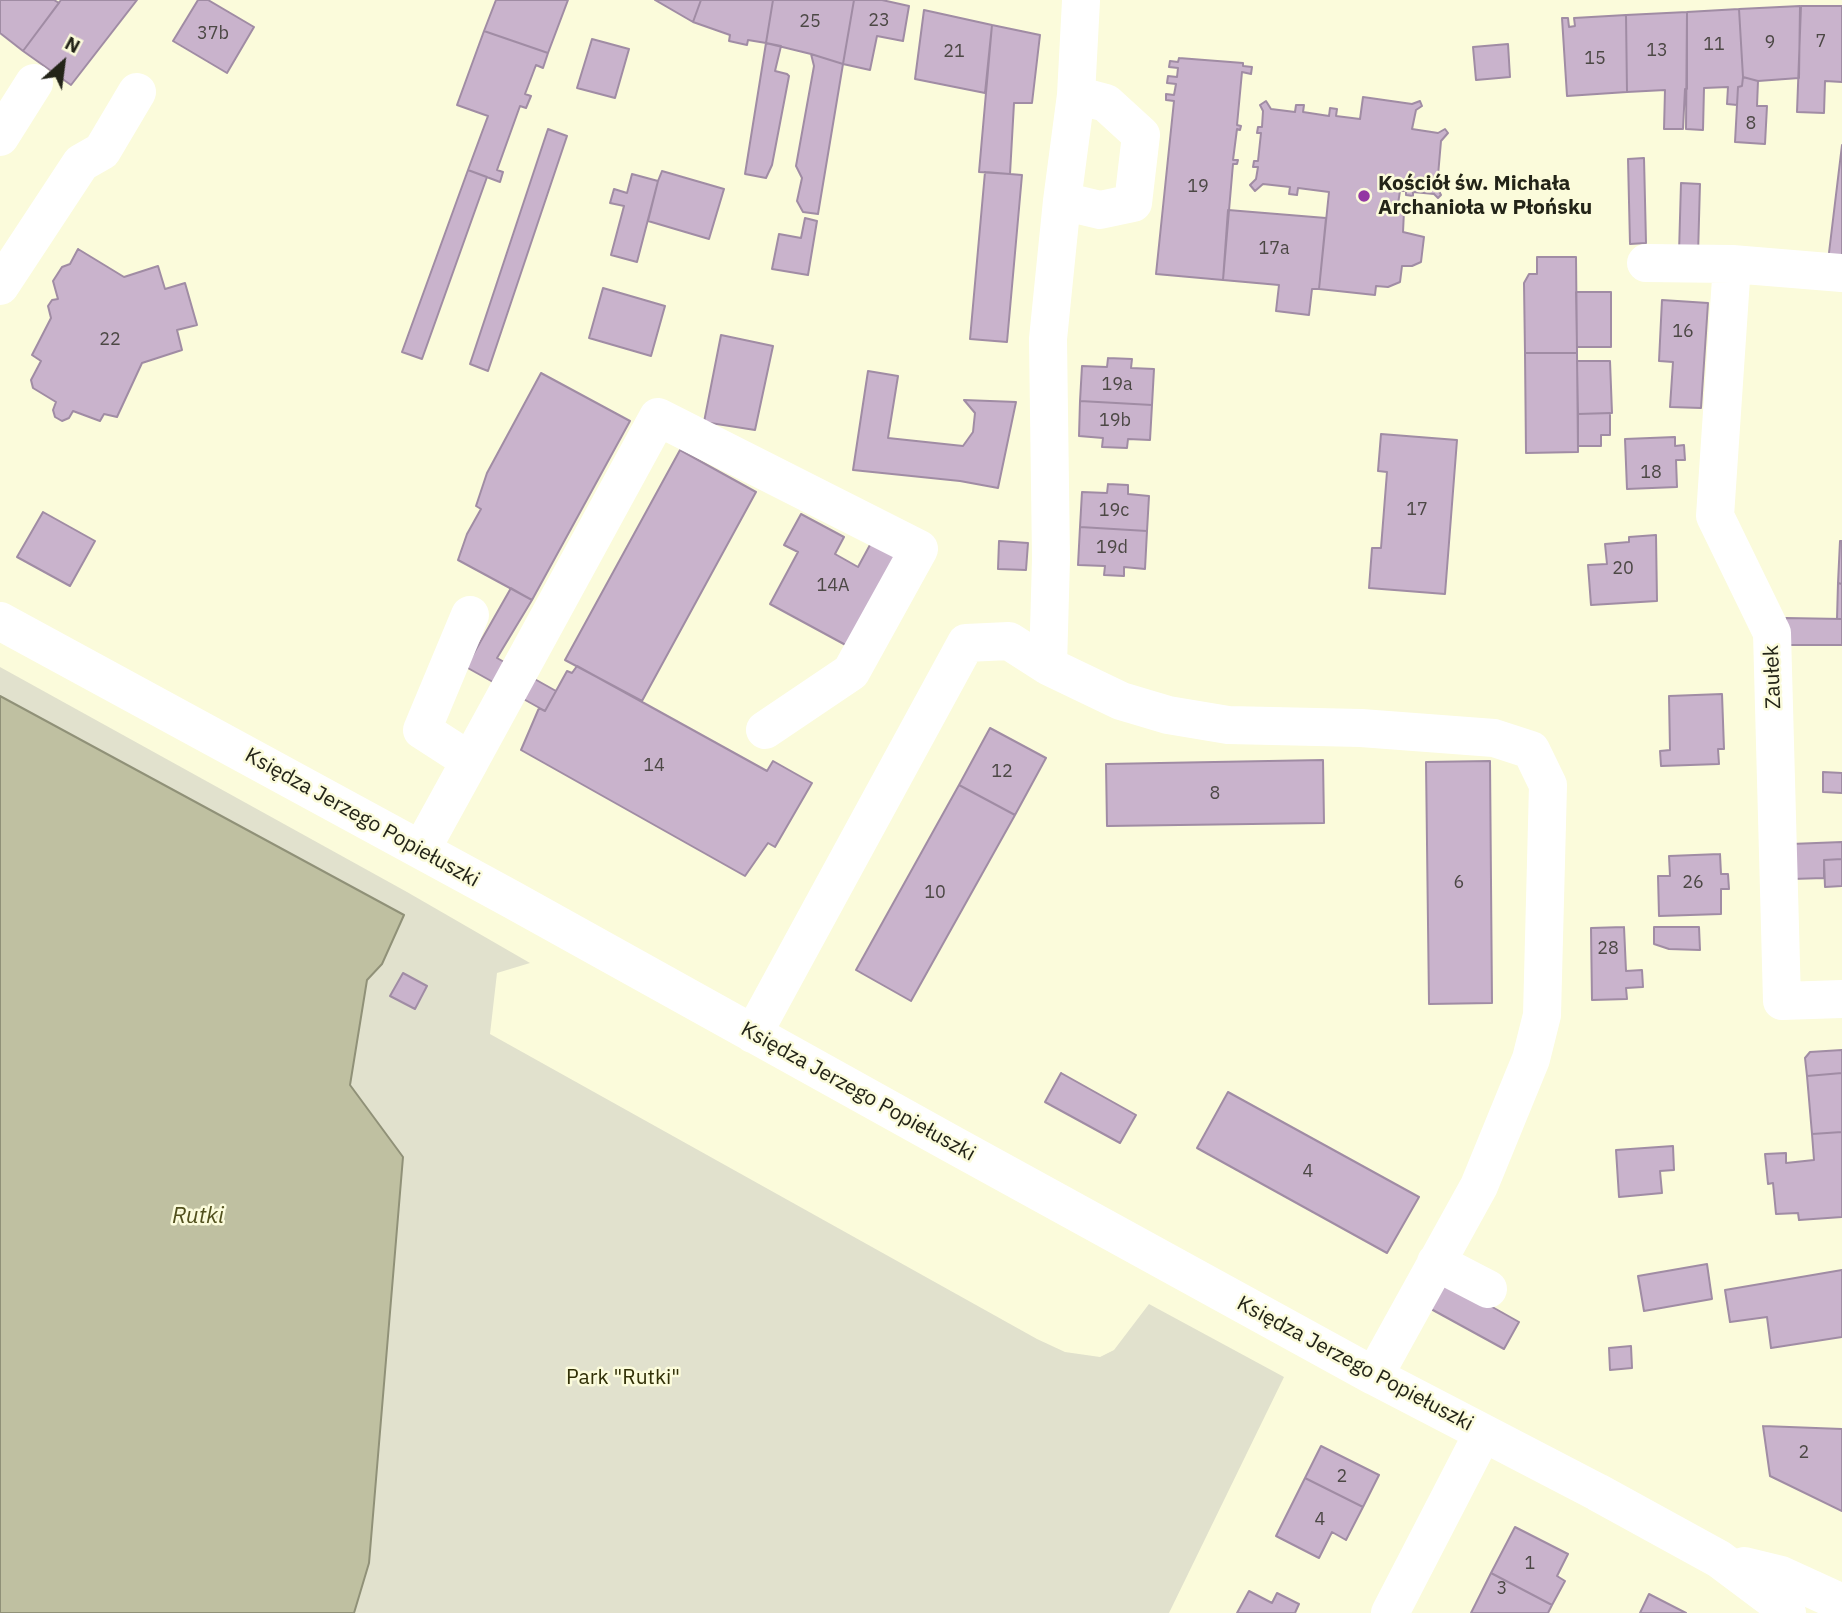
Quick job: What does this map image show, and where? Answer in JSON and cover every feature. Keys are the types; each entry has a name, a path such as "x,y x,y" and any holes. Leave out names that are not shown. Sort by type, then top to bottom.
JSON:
{"street":[{"path":"1048,666 1051,559 1048,340 1076,95 1079,0 1103,0"},
{"path":"0,137 34,83"},
{"path":"0,286 81,163 102,151 137,92"},
{"path":"1062,201 1100,209 1133,203 1141,135 1107,103 1076,95"},
{"path":"1646,263 1732,264 1842,273"},
{"name":"Zaułek","path":"1732,264 1714,516 1772,634 1782,1001 1842,999"},
{"path":"421,850 657,417 919,549 851,672 765,730"},
{"path":"470,615 422,730 470,761"},
{"name":"Księdza Jerzego Popiełuszki","path":"0,621 1374,1376 1719,1559 1783,1607 1787,1613"},
{"path":"753,1034 966,643 1009,641 1048,666 1121,701 1168,715 1228,724 1361,728 1494,738 1531,750 1548,785 1542,1015 1531,1059 1479,1186 1374,1376"},
{"path":"1436,1262 1489,1289"},
{"path":"1390,1613 1483,1433"},
{"name":"Księdza Jerzego Popiełuszki","path":"1719,1559 1781,1575 1842,1603"}],"green space":[{"name":"Park \"Rutki\"","path":"0,667 530,963 497,973 490,1034 1037,1339 1065,1352 1100,1357 1114,1350 1149,1304 1284,1377 1169,1613 354,1613 369,1563 403,1157 350,1085 367,980 382,964 404,915 0,696"}],"water":[{"name":"Rutki","path":"0,696 404,915 382,964 367,980 350,1085 403,1157 369,1563 354,1613 0,1613"}],"building":[{"path":"0,0 54,0 59,3 23,51 0,33"},
{"path":"61,0 137,0 71,85 23,51"},
{"path":"198,0 208,0 254,27 227,73 173,41"},
{"path":"496,0 568,0 548,53 484,31"},
{"path":"655,0 701,0 693,22"},
{"path":"701,0 773,0 766,43 748,40 747,45 729,41 730,35 693,22"},
{"path":"773,0 854,0 843,64 766,43"},
{"path":"854,0 882,0 909,6 903,41 877,36 870,70 843,64"},
{"path":"1800,6 1799,78 1758,81 1743,77 1739,9"},
{"path":"1801,6 1842,6 1842,82 1825,81 1824,113 1797,112"},
{"path":"1739,9 1743,77 1742,86 1738,87 1737,105 1727,104 1728,87 1704,88 1703,130 1686,129 1687,12"},
{"path":"924,10 992,25 985,93 915,79"},
{"path":"1687,12 1687,89 1683,129 1664,129 1665,90 1627,92 1626,15"},
{"path":"1626,15 1627,92 1567,96 1562,18 1568,18 1569,27 1575,26 1574,18"},
{"path":"992,25 1040,35 1032,103 1014,103 1010,174 979,172"},
{"path":"484,31 548,53 543,68 536,65 525,94 531,96 526,108 520,106 497,170 503,172 500,182 468,170 488,116 457,105"},
{"path":"592,39 629,49 615,98 577,88"},
{"path":"766,43 781,46 775,71 789,76 772,165 766,178 745,174"},
{"path":"1508,44 1510,77 1476,80 1473,47"},
{"path":"811,54 843,64 818,214 803,212 797,201 802,178 796,166 814,66"},
{"path":"1179,58 1243,63 1243,66 1252,67 1251,74 1242,72 1237,125 1241,126 1240,130 1237,129 1233,160 1238,160 1237,164 1233,164 1223,280 1156,274 1174,101 1166,100 1166,94 1174,95 1176,84 1167,83 1168,76 1177,77 1178,68 1169,67 1170,61 1178,62"},
{"path":"1743,77 1758,81 1757,106 1767,106 1765,144 1735,142 1738,87 1742,86"},
{"name":"Kościół św. Michała Archanioła w Płońsku","path":"1363,97 1412,104 1420,101 1422,106 1416,110 1412,129 1438,133 1445,129 1448,133 1441,141 1437,187 1441,195 1438,198 1434,194 1413,192 1413,196 1406,195 1406,191 1400,191 1398,204 1404,211 1403,232 1424,237 1421,262 1402,266 1400,282 1388,287 1376,286 1375,295 1319,289 1329,192 1298,188 1297,195 1289,194 1290,187 1263,184 1255,191 1250,185 1256,179 1258,167 1253,167 1254,161 1258,161 1261,133 1257,133 1258,127 1262,127 1263,111 1260,105 1266,101 1271,109 1295,112 1296,105 1304,105 1303,112 1329,116 1330,108 1337,109 1336,116 1360,119"},
{"path":"548,129 567,136 488,371 470,364"},
{"path":"1842,145 1842,263 1828,261"},
{"path":"1644,158 1646,243 1630,244 1628,159"},
{"path":"468,170 487,177 422,359 402,352"},
{"path":"662,171 724,189 709,239 648,221"},
{"path":"985,172 1022,175 1007,342 970,339"},
{"path":"632,174 658,181 637,262 611,255 624,206 610,203 614,189 627,193"},
{"path":"1681,183 1700,184 1698,255 1679,253"},
{"path":"1228,210 1326,218 1319,289 1312,289 1309,315 1276,311 1279,285 1223,280"},
{"path":"805,218 817,221 808,275 772,269 779,234 801,238"},
{"path":"78,249 124,277 158,266 165,289 185,283 197,325 177,330 182,350 142,363 117,417 104,414 100,421 73,411 69,418 62,421 55,417 53,410 56,402 33,388 31,380 41,361 32,355 51,318 48,306 52,300 58,299 53,281 62,267 70,264"},
{"path":"1537,257 1576,257 1577,353 1525,353 1524,283 1529,274 1537,274"},
{"path":"603,288 665,306 651,356 589,338"},
{"path":"1576,292 1611,292 1611,347 1577,347"},
{"path":"1662,300 1708,303 1701,408 1670,407 1673,362 1659,361"},
{"path":"721,335 773,346 755,430 704,422"},
{"path":"1525,353 1577,353 1578,452 1526,453"},
{"path":"1108,358 1132,359 1131,368 1154,369 1152,405 1080,401 1082,366 1107,367"},
{"path":"1577,361 1610,361 1612,413 1578,414"},
{"path":"868,371 898,376 888,438 963,446 973,432 975,413 964,400 1016,402 998,488 960,481 853,470"},
{"path":"541,373 630,421 532,600 458,560 467,534 481,509 476,506 487,473"},
{"path":"1080,401 1152,405 1150,440 1128,439 1127,448 1102,447 1103,438 1079,436"},
{"path":"1610,413 1610,435 1601,435 1601,446 1578,446 1578,414"},
{"path":"1381,434 1457,440 1445,594 1369,588 1372,548 1381,548 1387,472 1378,471"},
{"path":"1675,437 1675,446 1684,445 1685,460 1676,460 1677,487 1627,489 1625,439"},
{"path":"680,450 756,492 642,701 565,660"},
{"path":"1108,484 1128,485 1128,494 1149,496 1147,531 1080,527 1082,492 1107,493"},
{"path":"43,512 95,541 70,586 17,557"},
{"path":"801,514 844,537 835,554 858,567 871,543 901,560 853,649 770,604 798,552 784,545"},
{"path":"1080,527 1147,531 1145,569 1124,567 1124,576 1104,575 1105,566 1078,565"},
{"path":"1656,535 1657,601 1591,605 1588,565 1607,564 1605,544 1629,542 1629,537"},
{"path":"999,541 1028,543 1026,570 998,569"},
{"path":"1842,541 1842,584 1838,583"},
{"path":"1838,583 1842,584 1842,619 1837,619"},
{"path":"511,588 532,600 497,658 556,691 545,711 466,667"},
{"path":"1786,618 1842,619 1842,645 1786,645"},
{"path":"577,666 767,771 773,761 812,783 775,847 768,843 745,876 521,750 539,708 545,711 567,671 572,673"},
{"path":"1722,694 1724,749 1718,749 1719,764 1661,766 1660,751 1670,750 1669,696"},
{"path":"990,728 1046,758 1015,815 959,785"},
{"path":"1323,760 1324,823 1107,826 1106,764"},
{"path":"1490,761 1492,1003 1429,1004 1426,762"},
{"path":"1823,772 1842,773 1842,793 1823,792"},
{"path":"959,785 1015,815 911,1001 856,970"},
{"path":"1842,842 1842,859 1824,860 1824,878 1792,879 1791,844"},
{"path":"1720,854 1721,874 1728,874 1729,889 1721,889 1721,914 1659,916 1658,876 1670,876 1669,856"},
{"path":"1842,859 1842,886 1825,887 1824,860"},
{"path":"1624,927 1626,971 1642,970 1643,987 1626,988 1627,999 1592,1000 1591,928"},
{"path":"1654,927 1699,927 1700,950 1669,949 1654,944"},
{"path":"403,973 427,986 415,1009 390,996"},
{"path":"1842,1050 1842,1073 1807,1076 1805,1058 1810,1052"},
{"path":"1061,1073 1136,1115 1120,1143 1045,1102"},
{"path":"1842,1073 1842,1132 1812,1134 1807,1076"},
{"path":"1228,1092 1419,1197 1387,1253 1197,1148"},
{"path":"1842,1132 1842,1217 1799,1220 1798,1213 1776,1214 1773,1183 1768,1184 1765,1154 1786,1153 1786,1163 1814,1160 1812,1134"},
{"path":"1673,1146 1674,1170 1660,1171 1662,1193 1619,1197 1616,1150"},
{"path":"1707,1264 1712,1299 1644,1311 1638,1276"},
{"path":"1842,1270 1842,1337 1771,1348 1767,1317 1730,1322 1725,1290"},
{"path":"1446,1281 1519,1322 1504,1349 1431,1309"},
{"path":"1631,1346 1632,1368 1610,1370 1609,1348"},
{"path":"1763,1426 1842,1429 1842,1511 1770,1476"},
{"path":"1321,1446 1379,1475 1363,1507 1305,1478"},
{"path":"1305,1478 1363,1507 1346,1540 1332,1532 1319,1558 1276,1536"},
{"path":"1515,1527 1568,1554 1557,1576 1565,1581 1552,1605 1491,1573"},
{"path":"1491,1573 1552,1605 1548,1613 1471,1613"},
{"path":"1249,1591 1272,1603 1277,1593 1299,1604 1295,1613 1237,1613"},
{"path":"1649,1594 1686,1613 1640,1613"}],"place":[{"name":"Kościół św. Michała Archanioła w Płońsku","path":"1364,196"}]}
